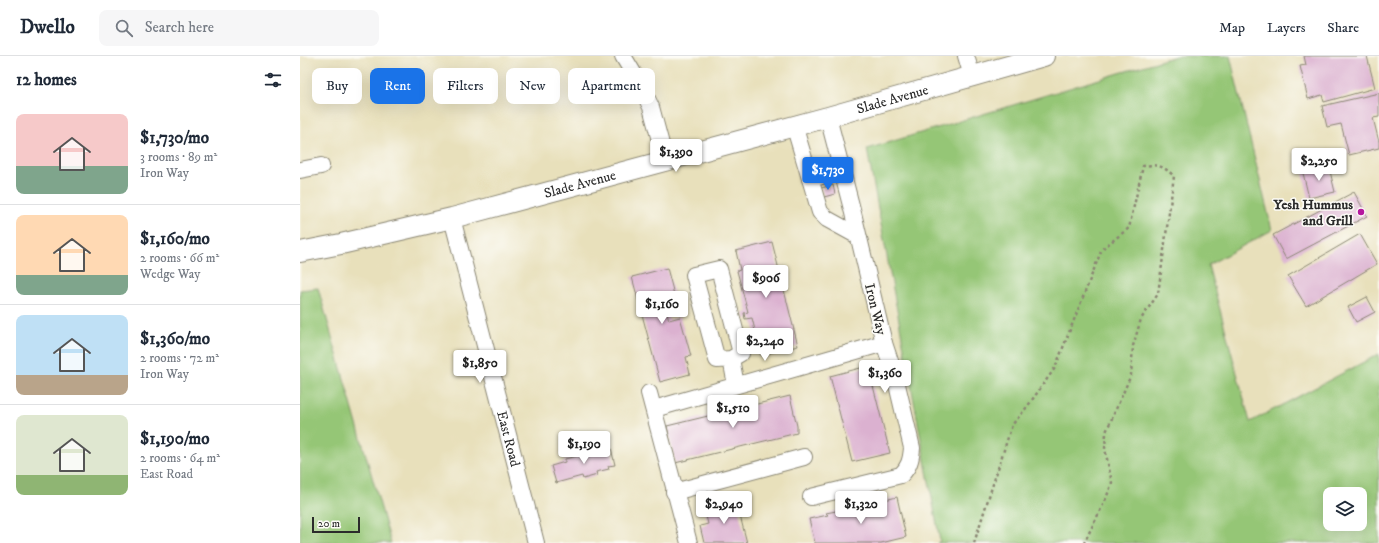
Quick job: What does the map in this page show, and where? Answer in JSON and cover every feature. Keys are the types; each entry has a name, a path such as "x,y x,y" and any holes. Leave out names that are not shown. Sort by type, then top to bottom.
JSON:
{"main road":[{"name":"Slade Avenue","path":"300,252 452,218 828,117 1045,56"}],"street":[{"path":"623,56 641,86 651,107 665,160"},
{"path":"966,56 972,76"},
{"name":"Iron Way","path":"811,497 901,475 907,468 911,459 912,448 895,376 884,343 828,117"},
{"path":"794,125 820,212 827,218 858,236"},
{"path":"300,170 321,166"},
{"path":"810,179 842,171"},
{"name":"East Road","path":"452,218 536,543"},
{"path":"718,269 741,353 731,359 717,360 694,275 718,269"},
{"path":"654,409 884,343"},
{"path":"731,359 736,385"},
{"path":"649,393 674,492 689,543"},
{"path":"674,492 804,457"}],"path":[{"path":"974,543 1012,425 1055,368 1102,249 1129,228 1143,166 1153,165 1164,167 1174,176 1158,294 1141,319 1133,346 1131,375 1106,432 1105,449 1112,483 1105,501 1084,543"}],"green space":[{"path":"1176,56 1230,56 1272,230 1208,265 1250,422 1379,354 1379,543 937,543 940,541 867,149"},
{"path":"318,288 391,543 300,543 300,290"}],"building":[{"path":"1304,56 1367,56 1375,88 1324,102 1322,95 1308,99 1300,66 1306,65"},
{"path":"1379,93 1379,117 1373,118 1379,148 1349,155 1341,124 1327,127 1322,106"},
{"path":"1329,167 1335,192 1309,198 1303,173"},
{"path":"833,185 835,194 824,197 821,188"},
{"path":"1354,192 1367,216 1286,259 1273,235"},
{"path":"1360,234 1377,264 1306,306 1288,276"},
{"path":"772,242 798,346 761,355 752,318 745,319 744,313 748,312 737,271 740,270 736,251"},
{"path":"667,268 676,302 665,305 669,320 680,317 691,356 686,357 690,374 660,382 632,277"},
{"path":"1367,297 1375,312 1356,322 1348,307"},
{"path":"868,366 890,453 852,462 830,376"},
{"path":"790,396 797,426 797,433 675,463 667,426"},
{"path":"591,448 592,451 611,448 615,465 608,466 609,469 596,472 597,475 583,479 582,476 556,483 551,466 565,462 565,459 577,456 576,452"},
{"path":"897,497 906,537 881,543 815,543 809,519 828,515 826,513 841,510 841,514 862,510 860,506"},
{"path":"736,500 747,543 704,543 700,526 708,524 704,508"}],"place":[{"name":"Yesh Hummus and Grill","path":"1361,212"}]}
